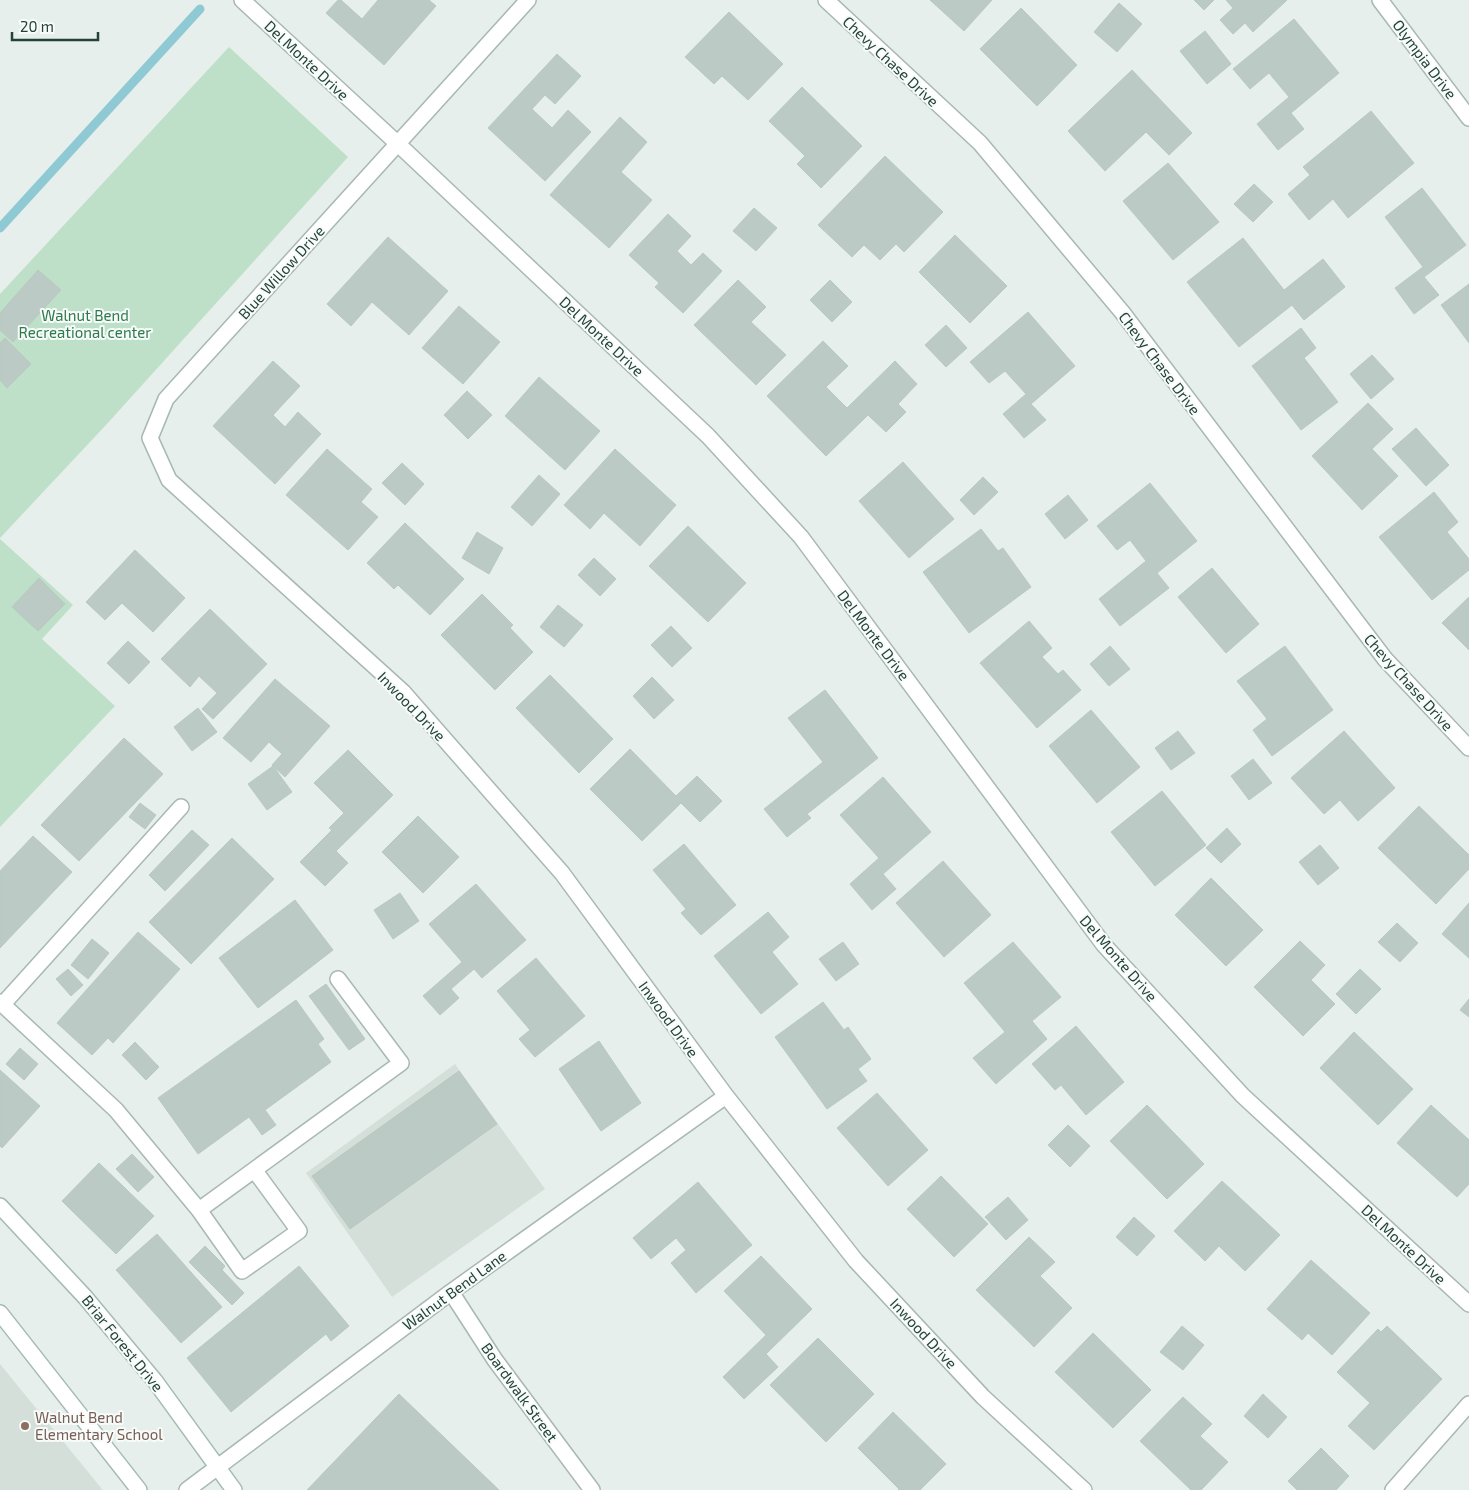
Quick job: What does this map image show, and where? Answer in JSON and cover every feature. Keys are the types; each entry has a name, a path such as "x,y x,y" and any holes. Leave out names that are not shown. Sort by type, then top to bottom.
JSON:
{"street":[{"name":"Del Monte Drive","path":"242,0 708,436 801,537 1104,945 1244,1096 1469,1304"},
{"name":"Blue Willow Drive","path":"248,553 169,480 150,438 166,399 528,0"},
{"name":"Chevy Chase Drive","path":"826,0 980,143 1122,312 1385,659 1469,748"},
{"name":"Olympia Drive","path":"1380,0 1469,118"},
{"name":"Inwood Drive","path":"248,553 403,692 562,873 726,1096 856,1261 983,1397 1084,1490"},
{"path":"181,807 1,1003 116,1110 199,1210 242,1271 299,1231 255,1171"},
{"path":"199,1210 401,1063 338,980"},
{"name":"Walnut Bend Lane","path":"187,1490 451,1292 726,1096"},
{"name":"Briar Forest Drive","path":"0,1206 85,1297 155,1380 234,1490"},
{"name":"Boardwalk Street","path":"451,1292 495,1360 592,1490"},
{"path":"0,1313 139,1490"},
{"path":"1393,1490 1469,1404"}],"shaded area":[{"path":"455,1064 545,1189 392,1297 306,1173"},
{"name":"Walnut Bend Elementary School","path":"0,1364 102,1489 101,1490 0,1490"}],"green space":[{"name":"Walnut Bend Recreational center","path":"229,47 348,157 106,425 0,538 0,294"},
{"path":"0,539 73,605 42,639 115,706 0,827"}],"building":[{"path":"338,0 341,0 362,19 378,0 429,0 436,6 384,65 326,13"},
{"path":"930,0 992,0 964,31"},
{"path":"1194,0 1214,0 1204,10"},
{"path":"1226,0 1287,0 1253,32 1245,23 1233,34 1220,20 1233,8"},
{"path":"1119,3 1142,24 1117,52 1094,32"},
{"path":"1021,8 1077,65 1037,106 980,49"},
{"path":"729,12 783,64 748,100 722,76 714,84 685,57"},
{"path":"1294,19 1339,73 1291,113 1304,129 1278,150 1257,124 1289,97 1269,73 1250,89 1233,69"},
{"path":"1205,31 1231,64 1207,84 1180,51"},
{"path":"557,54 581,76 555,104 545,95 532,109 552,128 568,110 591,132 545,181 488,128"},
{"path":"1132,70 1192,133 1169,155 1146,132 1105,171 1068,131"},
{"path":"802,87 862,146 821,188 797,164 805,156 769,121"},
{"path":"1371,111 1414,163 1348,218 1333,199 1309,220 1288,194 1310,175 1303,167"},
{"path":"620,117 647,142 621,172 652,200 609,248 550,195"},
{"path":"885,156 943,212 904,252 896,244 880,260 864,245 852,257 818,225"},
{"path":"1168,163 1219,222 1173,260 1123,201"},
{"path":"1254,184 1273,202 1253,222 1234,204"},
{"path":"1422,188 1466,245 1424,277 1439,295 1414,314 1395,288 1423,267 1385,217"},
{"path":"754,208 777,228 756,251 733,231"},
{"path":"668,214 691,236 677,251 691,265 703,253 722,271 683,313 655,287 659,283 629,255"},
{"path":"955,235 1007,286 970,323 919,272"},
{"path":"388,237 448,291 409,335 372,302 351,326 327,304"},
{"path":"1243,238 1284,290 1323,259 1345,287 1304,320 1292,305 1239,347 1187,282"},
{"path":"38,270 61,290 13,342 0,330 0,313"},
{"path":"738,280 766,307 751,322 786,355 756,385 694,325"},
{"path":"830,280 852,302 832,322 810,300"},
{"path":"1469,284 1469,343 1441,305"},
{"path":"459,306 500,342 463,384 422,348"},
{"path":"1028,312 1075,366 1031,404 1046,420 1024,438 1003,414 1026,394 1005,371 989,383 970,362"},
{"path":"946,325 967,348 946,367 925,345"},
{"path":"1301,328 1316,348 1304,358 1338,402 1301,430 1252,366"},
{"path":"5,338 31,364 7,388 0,380 0,343"},
{"path":"823,341 848,366 826,387 847,408 895,361 917,384 898,404 906,412 886,432 868,415 826,456 767,396"},
{"path":"1372,355 1394,379 1371,399 1350,374"},
{"path":"273,361 300,386 273,415 285,427 298,412 321,434 275,484 213,426"},
{"path":"539,377 600,431 565,470 505,416"},
{"path":"467,391 492,415 468,439 444,415"},
{"path":"1368,403 1393,429 1372,449 1398,476 1362,510 1312,456"},
{"path":"1416,428 1449,465 1426,486 1392,449"},
{"path":"327,449 372,489 361,502 378,517 348,550 286,495"},
{"path":"615,449 676,505 640,546 604,513 590,529 564,505"},
{"path":"903,462 954,519 909,558 859,501"},
{"path":"402,463 424,484 405,505 382,483"},
{"path":"539,475 560,494 532,526 511,507"},
{"path":"983,477 998,492 974,515 960,500"},
{"path":"1150,483 1197,541 1157,573 1169,588 1120,626 1099,599 1146,561 1130,540 1117,550 1097,526"},
{"path":"1434,492 1458,522 1447,532 1469,559 1469,570 1432,600 1379,537"},
{"path":"1068,495 1088,520 1065,539 1045,514"},
{"path":"405,523 464,579 430,615 398,585 394,589 367,563"},
{"path":"688,526 746,583 708,622 649,566"},
{"path":"981,529 998,551 1003,548 1031,587 969,633 923,572"},
{"path":"477,532 503,548 489,574 462,558"},
{"path":"135,550 185,598 153,632 122,603 105,620 86,602"},
{"path":"594,558 616,579 600,596 578,575"},
{"path":"1212,568 1259,624 1226,653 1178,597"},
{"path":"39,578 65,604 38,631 12,607"},
{"path":"482,594 513,625 510,628 533,652 495,690 441,635"},
{"path":"1469,597 1469,650 1442,623"},
{"path":"558,605 583,625 564,647 540,627"},
{"path":"210,609 267,664 213,719 202,709 217,693 199,676 190,687 161,659"},
{"path":"1029,621 1052,648 1042,657 1058,674 1063,670 1081,690 1037,728 980,663"},
{"path":"671,626 692,648 672,667 651,645"},
{"path":"128,641 150,662 129,684 107,663"},
{"path":"1110,646 1130,669 1109,686 1090,664"},
{"path":"1285,646 1333,710 1272,756 1253,730 1267,719 1237,681"},
{"path":"550,675 613,739 579,773 516,708"},
{"path":"652,677 674,700 654,719 633,696"},
{"path":"275,679 330,726 285,777 272,765 282,754 269,742 251,762 223,738"},
{"path":"825,690 878,758 807,814 811,818 787,837 764,809 823,762 788,718"},
{"path":"198,708 217,732 192,751 174,727"},
{"path":"1091,710 1140,767 1097,803 1049,746"},
{"path":"1178,731 1195,753 1171,770 1155,748"},
{"path":"1344,731 1395,788 1358,821 1340,800 1324,814 1291,778"},
{"path":"124,738 163,774 79,861 41,825"},
{"path":"630,749 676,796 697,776 722,801 700,822 681,803 642,841 590,789"},
{"path":"348,750 393,795 336,851 348,863 325,886 300,862 332,830 329,828 344,813 314,783"},
{"path":"1253,759 1272,783 1249,800 1231,776"},
{"path":"273,766 292,792 267,810 248,784"},
{"path":"883,777 931,832 883,874 896,889 872,910 850,884 879,858 840,815"},
{"path":"1162,791 1206,845 1155,886 1111,832"},
{"path":"140,803 156,815 145,829 129,817"},
{"path":"1419,806 1469,855 1469,869 1436,904 1378,848"},
{"path":"418,816 459,857 423,893 382,852"},
{"path":"1227,828 1241,844 1221,863 1206,848"},
{"path":"192,830 209,845 165,891 149,875"},
{"path":"33,836 72,872 0,948 0,871"},
{"path":"232,838 274,879 191,964 149,922"},
{"path":"684,844 736,905 701,935 681,913 686,909 653,870"},
{"path":"1320,845 1339,868 1318,885 1299,862"},
{"path":"943,861 991,915 944,957 896,903"},
{"path":"1211,878 1263,930 1226,966 1175,915"},
{"path":"476,884 526,940 482,978 474,969 451,989 459,998 440,1015 423,996 462,962 429,924"},
{"path":"400,893 419,921 393,939 374,910"},
{"path":"295,900 333,950 258,1008 219,958"},
{"path":"1469,903 1469,958 1442,934"},
{"path":"768,912 789,937 772,952 798,984 761,1014 714,956"},
{"path":"1397,923 1418,943 1400,962 1378,942"},
{"path":"138,932 180,969 113,1043 108,1038 92,1055 57,1023"},
{"path":"92,939 109,953 88,979 71,965"},
{"path":"1300,941 1325,965 1311,980 1335,1004 1303,1036 1254,987"},
{"path":"843,942 859,964 836,981 819,959"},
{"path":"1013,942 1061,997 1032,1021 1047,1039 996,1084 973,1058 1005,1032 964,983"},
{"path":"536,958 585,1016 535,1057 519,1039 530,1030 497,991"},
{"path":"68,969 83,985 71,996 56,979"},
{"path":"1360,969 1381,989 1356,1014 1336,994"},
{"path":"326,984 365,1039 349,1050 309,996"},
{"path":"1469,999 1469,1017 1460,1010"},
{"path":"296,1000 324,1039 318,1044 331,1062 265,1110 276,1125 262,1135 249,1117 198,1154 158,1098"},
{"path":"823,1002 844,1030 848,1027 871,1059 858,1069 867,1081 827,1109 775,1037"},
{"path":"1076,1026 1124,1082 1086,1115 1061,1085 1055,1090 1032,1064"},
{"path":"1354,1032 1413,1089 1378,1125 1320,1068"},
{"path":"599,1041 641,1103 601,1131 559,1069"},
{"path":"135,1042 159,1067 146,1080 122,1055"},
{"path":"20,1048 38,1064 24,1080 6,1064"},
{"path":"0,1070 40,1106 2,1148 0,1146"},
{"path":"459,1071 497,1124 350,1229 312,1176"},
{"path":"877,1093 928,1150 888,1186 837,1128"},
{"path":"1147,1105 1204,1164 1167,1199 1110,1141"},
{"path":"1431,1105 1469,1140 1469,1184 1457,1197 1397,1143"},
{"path":"1068,1125 1090,1146 1070,1167 1048,1145"},
{"path":"132,1154 154,1177 138,1192 116,1169"},
{"path":"99,1163 154,1216 116,1254 62,1201"},
{"path":"941,1176 988,1224 954,1257 907,1209"},
{"path":"1222,1181 1280,1235 1245,1271 1219,1246 1205,1261 1174,1231"},
{"path":"698,1182 752,1245 696,1293 671,1263 686,1250 676,1238 651,1259 633,1238"},
{"path":"1008,1197 1028,1220 1006,1240 985,1217"},
{"path":"1134,1217 1155,1236 1137,1256 1116,1237"},
{"path":"157,1234 222,1307 181,1343 116,1270"},
{"path":"1029,1237 1055,1262 1040,1276 1072,1308 1034,1347 976,1290"},
{"path":"205,1246 225,1266 222,1270 244,1293 232,1305 189,1262"},
{"path":"761,1256 812,1309 766,1354 778,1367 744,1399 723,1377 766,1335 724,1291"},
{"path":"1311,1260 1370,1313 1332,1355 1308,1333 1302,1340 1267,1309"},
{"path":"299,1266 349,1326 331,1341 326,1334 231,1412 187,1358"},
{"path":"1182,1326 1204,1345 1183,1370 1160,1352"},
{"path":"1387,1326 1442,1379 1374,1450 1348,1426 1370,1403 1337,1372 1378,1329 1381,1332"},
{"path":"1093,1333 1151,1390 1113,1428 1055,1372"},
{"path":"818,1338 874,1394 826,1442 770,1385"},
{"path":"399,1394 499,1490 307,1490"},
{"path":"1263,1394 1287,1417 1268,1438 1244,1416"},
{"path":"1183,1397 1212,1424 1200,1436 1228,1462 1201,1490 1191,1490 1140,1441"},
{"path":"893,1412 946,1464 920,1490 898,1490 858,1448"},
{"path":"1321,1448 1349,1476 1336,1490 1297,1490 1288,1481"}],"waterway":[{"path":"0,228 200,9"}],"place":[{"name":"Walnut Bend Elementary School","path":"25,1426"}]}
